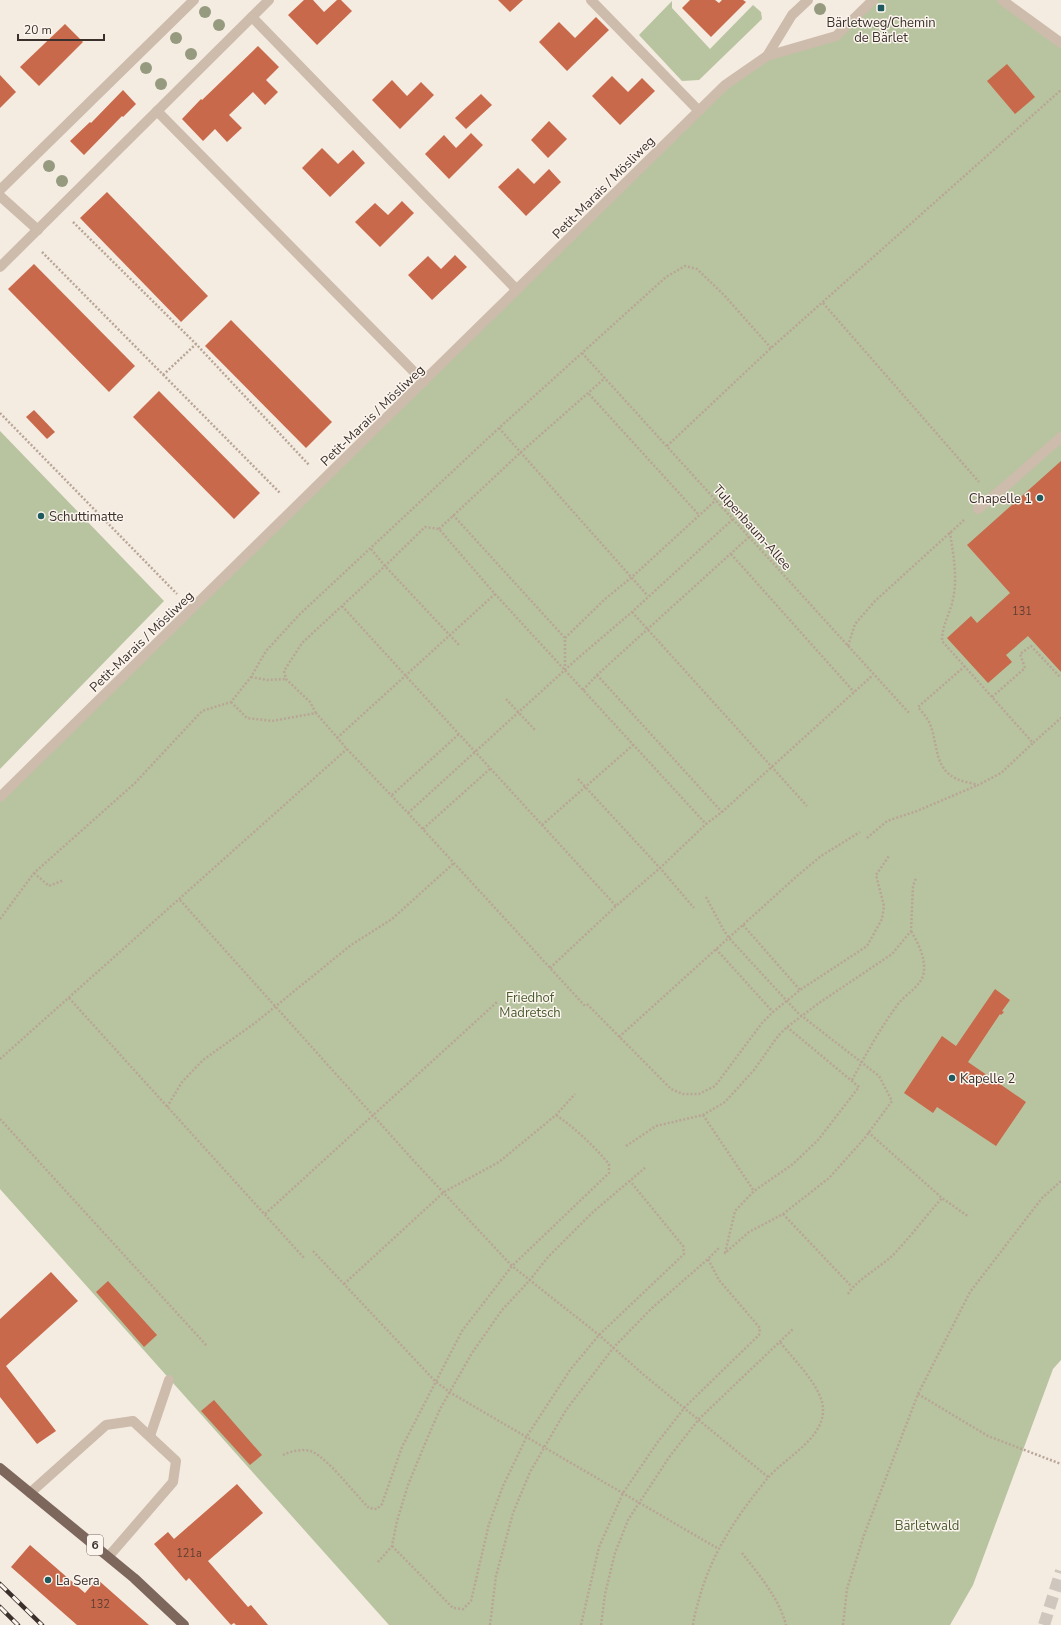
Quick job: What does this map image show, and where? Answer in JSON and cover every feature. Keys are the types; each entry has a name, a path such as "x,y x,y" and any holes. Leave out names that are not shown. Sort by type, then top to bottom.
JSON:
{"main road":[{"name":"6","path":"0,1468 109,1556 184,1625"}],"street":[{"path":"0,190 194,0"},
{"path":"0,267 269,0"},
{"path":"591,0 699,111"},
{"name":"Petit-Marais / Mösliweg","path":"767,56 792,15 808,0"},
{"name":"Petit-Marais / Mösliweg","path":"0,797 725,85 767,56 836,36 873,0"},
{"path":"1002,0 1061,43"},
{"path":"252,17 517,290"},
{"path":"157,111 424,382"},
{"path":"0,196 38,230"},
{"path":"978,509 1061,437"},
{"path":"150,1436 169,1380"},
{"path":"30,1493 106,1425 133,1421 176,1461 173,1482 109,1556"}],"path":[{"path":"667,446 771,348 1061,90"},
{"path":"60,208 196,344 311,467"},
{"path":"29,238 282,495"},
{"path":"0,918 34,873 135,783 202,711 231,702 251,677 266,651 300,614 499,428 666,277 685,266 697,269 724,295 771,348"},
{"path":"823,303 992,497"},
{"path":"163,375 196,344"},
{"name":"Tulpenbaum-Allee","path":"582,353 910,714"},
{"path":"439,529 520,453 589,394 605,378"},
{"path":"589,394 699,515"},
{"path":"0,413 179,596"},
{"path":"499,428 648,596"},
{"path":"565,638 605,599 632,577 716,500"},
{"path":"848,646 855,624 875,601 950,532 978,509"},
{"path":"453,515 565,638 565,670"},
{"path":"408,813 565,670 632,612 733,519"},
{"path":"706,824 495,594 439,529 425,527 302,643 284,672 286,679 310,702 316,713 337,738 423,828 550,968 671,1089 683,1094 699,1094 715,1086 762,1023 773,1012 800,990 867,946 882,919 884,906 876,875 889,856"},
{"path":"950,532 955,575 954,593 942,632 942,640 1033,743"},
{"path":"582,690 749,537"},
{"path":"371,548 385,566 459,645"},
{"path":"730,554 854,692"},
{"path":"337,738 495,594"},
{"path":"342,606 406,674 616,906"},
{"path":"632,612 807,806"},
{"path":"992,697 1025,668 1020,654 1031,646 1061,678"},
{"path":"965,666 918,707 928,720 937,756 944,770 956,779 978,785"},
{"path":"597,675 722,812"},
{"path":"550,968 706,824 722,812 874,675"},
{"path":"251,677 268,680 286,679"},
{"path":"506,699 535,730"},
{"path":"231,702 247,718 272,721 316,713"},
{"path":"867,838 887,821 918,811 978,785 1001,773 1061,718"},
{"path":"392,795 459,734"},
{"path":"542,825 633,745"},
{"path":"0,1059 180,900 347,749"},
{"path":"423,828 491,768"},
{"path":"578,779 660,868 694,908"},
{"path":"620,1037 821,856 860,832"},
{"path":"167,1107 182,1082 203,1060 255,1023 352,945 392,919 454,863"},
{"path":"34,873 50,886 64,880"},
{"path":"852,1080 888,1018 899,1003 919,983 924,971 921,949 911,931 913,886 916,878"},
{"path":"706,897 723,929 730,938 802,1015 879,1076 886,1086 892,1101 829,1178 783,1214 749,1232 724,1253 735,1211 754,1191 793,1164 818,1140 859,1087 787,1027"},
{"path":"180,900 373,1115 512,1266 614,1347 644,1375 768,1477"},
{"path":"743,925 800,990"},
{"path":"626,1146 656,1126 703,1115 725,1102 754,1070 778,1036 787,1027 819,1002 892,954 911,931"},
{"path":"716,949 773,1012"},
{"path":"69,998 305,1259"},
{"path":"265,1214 497,1002"},
{"path":"344,1284 444,1192 499,1162 556,1114 575,1094"},
{"path":"283,1455 292,1450 312,1451 324,1460 368,1508 377,1509 382,1504 402,1447 462,1331 512,1266 609,1173 609,1164 598,1151 576,1129 556,1114"},
{"path":"703,1115 754,1191"},
{"path":"0,1119 207,1346"},
{"path":"868,1132 942,1198 968,1217"},
{"path":"378,1562 392,1546 397,1521 408,1485 440,1409 451,1393 472,1353 498,1316 548,1257 593,1212 646,1166"},
{"path":"392,1546 453,1608 463,1609 471,1601 489,1524 503,1486 527,1436 570,1370 599,1335 684,1254 683,1246 630,1180"},
{"path":"843,1625 847,1589 864,1535 918,1394 970,1292 1042,1198 1061,1181"},
{"path":"848,1294 852,1287 873,1272 893,1254 942,1198"},
{"path":"783,1214 852,1287"},
{"path":"490,1625 496,1576 513,1513 530,1472 566,1410 614,1347 652,1308 708,1260 720,1247"},
{"path":"313,1251 435,1381 451,1393 718,1548"},
{"path":"581,1625 599,1548 623,1493 657,1443 685,1408 759,1335 760,1328 720,1280 708,1260"},
{"path":"601,1625 605,1594 615,1553 628,1520 670,1456 699,1419 793,1329"},
{"path":"693,1625 705,1578 718,1548 743,1509 768,1477 812,1437 820,1425 824,1409 817,1388 780,1342"},
{"path":"918,1394 988,1436 1061,1464"},
{"path":"742,1553 763,1580 783,1614 786,1625"}],"green space":[{"name":"Friedhof Madretsch","path":"873,0 1002,0 1061,43 1061,1360 1053,1369 973,1585 950,1625 389,1625 0,1189 0,797 699,111 767,56 836,36"},
{"path":"672,1 672,8 710,49 753,5 761,12 762,19 699,80 682,81 639,35"},
{"name":"Schuttimatte","path":"0,431 164,601 0,769"}],"building":[{"path":"304,0 313,0 324,12 337,0 341,0 352,11 317,45 288,15"},
{"path":"498,0 523,0 510,12"},
{"path":"690,0 715,0 719,3 722,0 743,0 746,2 711,37 682,8"},
{"path":"596,17 609,30 567,71 539,42 559,22 575,38"},
{"path":"65,24 83,42 39,86 20,67"},
{"path":"258,46 279,67 266,80 278,92 265,105 253,92 229,115 242,128 227,142 215,129 203,141 182,119 201,99 202,100"},
{"path":"1007,64 1035,97 1015,114 987,81"},
{"path":"0,75 16,92 0,108"},
{"path":"612,76 628,92 642,78 655,91 620,125 592,96"},
{"path":"392,80 407,96 421,82 434,95 400,129 372,100"},
{"path":"123,90 136,104 123,117 122,116 84,155 70,141 90,122 91,123"},
{"path":"481,94 492,105 466,129 455,118"},
{"path":"549,121 567,139 548,158 531,140"},
{"path":"471,133 483,145 449,179 425,154 444,135 456,148"},
{"path":"322,148 338,164 353,150 365,163 330,197 302,168"},
{"path":"518,168 534,184 549,169 561,182 526,216 498,187"},
{"path":"107,192 208,296 181,322 80,218"},
{"path":"402,201 414,213 380,247 355,222 375,203 388,215"},
{"path":"455,255 467,267 432,300 408,275 428,256 441,269"},
{"path":"34,264 135,366 109,392 8,289"},
{"path":"231,320 332,422 306,448 205,346"},
{"path":"159,391 260,493 234,519 133,417"},
{"path":"34,410 55,432 47,439 26,417"},
{"path":"1061,461 1061,672 1028,636 1006,655 1012,662 988,683 947,638 971,616 977,623 1010,593 967,545"},
{"name":"Kapelle 2","path":"995,989 1010,1000 1002,1011 1004,1012 1001,1015 1000,1014 968,1062 1026,1102 996,1146 937,1107 933,1113 904,1093 942,1036 956,1046"},
{"path":"51,1272 78,1301 6,1366 56,1431 37,1444 0,1397 0,1319"},
{"path":"108,1281 157,1335 144,1347 96,1292"},
{"path":"214,1400 262,1455 250,1465 201,1411"},
{"path":"237,1484 263,1513 208,1561 248,1607 251,1605 268,1625 236,1625 234,1623 231,1625 189,1578 186,1581 154,1544 168,1532 174,1539"},
{"path":"30,1545 85,1593 97,1579 149,1625 77,1625 11,1567"}],"tunnel":[{"path":"1044,1625 1061,1571"}],"railway":[{"path":"0,1584 42,1625"},
{"path":"0,1607 18,1625"}],"place":[{"name":"Bärletweg/Chemin de Bärlet","path":"881,8"},
{"name":"Chapelle 1","path":"1040,498"},
{"name":"Schuttimatte","path":"41,516"},
{"name":"Kapelle 2","path":"952,1078"},
{"name":"La Sera","path":"48,1580"}],"park label":[{"name":"Bärletwald","path":"927,1525"}]}
